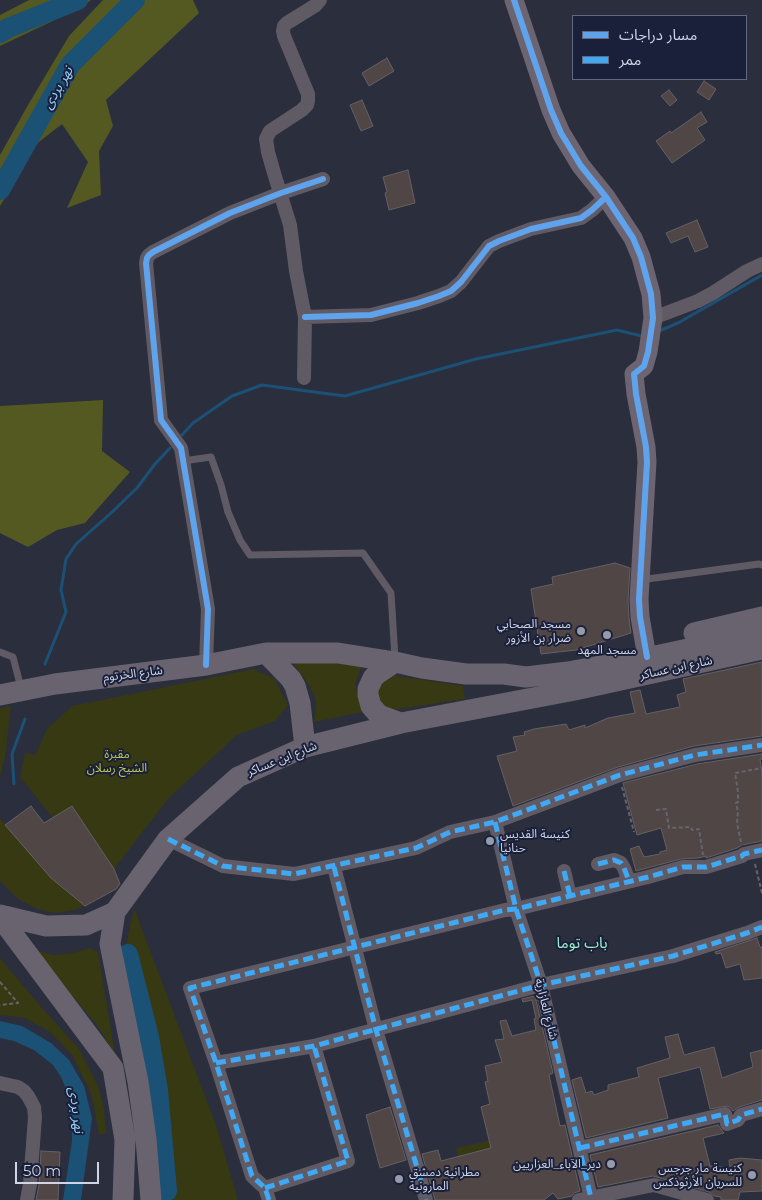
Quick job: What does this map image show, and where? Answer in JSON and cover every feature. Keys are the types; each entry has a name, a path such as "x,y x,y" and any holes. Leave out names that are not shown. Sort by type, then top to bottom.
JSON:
{"main road":[{"path":"654,656 688,634 762,617"},
{"name":"شارع ابن عساكر","path":"266,653 338,653 466,674 504,674 526,677 568,672 762,634"},
{"name":"شارع ابن عساكر","path":"151,1200 146,1139 138,1082 110,944 116,912 168,839 238,777 305,747 401,723 575,690 762,649"},
{"path":"266,653 292,679 295,686 300,703 305,747"},
{"name":"شارع الخرتوم","path":"0,696 55,684 206,664 266,653"},
{"path":"395,662 373,678 368,689 368,695 371,706 379,715 401,723"},
{"path":"0,916 46,926 86,925 116,912"},
{"path":"0,916 113,1068 125,1140 123,1200"}],"street":[{"path":"304,378 305,316 302,295 296,271 290,225 270,159 266,139 270,131 302,110 308,101 308,94 283,31 287,23 316,5 320,0"},
{"path":"514,0 551,110 561,133 581,166 606,196 633,238 641,257 651,294 653,318 648,352 644,366 634,374 647,462 639,599 640,617 654,656"},
{"path":"206,664 208,609 180,448 161,420 147,258 153,252 230,213 323,179"},
{"path":"305,316 371,315 418,304 439,296 451,291 461,282 489,246 531,229 581,218 606,196"},
{"path":"653,318 713,293 747,271 762,264"},
{"path":"168,839 223,866 294,874 416,848 450,832 495,822 620,775 694,755 762,745"},
{"name":"شارع العازارية","path":"495,822 516,909 541,985 580,1148 585,1199"},
{"path":"314,1046 348,1161 267,1194 252,1176 190,988 684,867 706,867 753,852"},
{"path":"598,864 614,860 621,863 628,881"},
{"path":"334,867 376,1030 426,1200"},
{"path":"564,871 570,896"},
{"path":"216,1063 314,1046 541,985 672,956 762,928"},
{"path":"0,1083 18,1087 28,1096 34,1107 30,1184 27,1200"},
{"path":"580,1148 725,1114 727,1124 738,1120 741,1115 762,1109"},
{"path":"585,1199 654,1185 707,1200"}],"lane":[{"path":"183,461 211,457 221,484 228,512 240,540 250,555 364,553 391,593 395,662"},
{"path":"640,580 762,565"},
{"path":"0,652 14,657 21,691"}],"path":[{"path":"762,768 735,773 738,792 738,802 736,803 738,812 737,823 753,852 762,893"},
{"path":"620,775 634,832"},
{"path":"656,810 666,809 669,828 691,827 692,830 699,828 706,867"},
{"path":"0,982 18,1003 0,1005"}],"green space":[{"path":"29,0 91,0 78,9 0,46 0,15"},
{"path":"103,0 193,0 199,13 106,100 113,126 99,151 101,195 67,208 88,162 62,124 30,149 0,206 0,155 69,36"},
{"path":"103,400 102,451 130,472 85,523 57,530 28,547 0,533 0,406"},
{"path":"365,658 355,684 360,704 368,711 314,722 316,701 309,685 293,663"},
{"name":"مقبرة الشيخ رسلان","path":"253,669 274,678 288,705 275,721 237,735 168,799 114,869 73,807 53,818 20,777 25,753 35,755 47,729 72,706"},
{"path":"384,674 463,686 465,699 386,711 378,701 378,685"},
{"path":"11,706 5,757 0,776 0,708"},
{"path":"0,818 51,878 85,906 56,913 37,909 18,899 0,881"},
{"path":"134,908 216,1125 238,1200 173,1200 164,1098 156,1045 124,955"},
{"path":"90,948 98,952 115,1054 96,1024 34,950 55,955 73,953"},
{"path":"0,958 79,1049 98,1086 104,1107 106,1134 99,1134 92,1096 73,1056 50,1032 25,1018 0,1015"},
{"path":"497,1139 500,1152 458,1157 456,1148"}],"water":[{"path":"0,1021 22,1026 51,1043 69,1060 84,1086 92,1118 81,1200 63,1200 72,1141 72,1119 67,1091 61,1077 53,1065 34,1050 14,1041 0,1038"}],"building":[{"path":"387,58 394,71 369,86 362,73"},
{"path":"704,81 716,89 709,100 697,92"},
{"path":"669,90 677,100 670,106 661,96"},
{"path":"362,100 373,126 361,131 350,105"},
{"path":"701,112 707,122 697,128 705,140 672,163 656,141"},
{"path":"408,170 415,203 389,210 383,177"},
{"path":"697,220 708,247 695,252 688,236 671,243 666,233"},
{"path":"615,563 630,568 628,600 631,633 576,650 541,654 531,589 553,584 552,577"},
{"path":"762,662 762,736 694,746 618,767 513,806 497,756 517,751 513,737 525,735 524,732 534,729 566,724 569,730 585,725 585,728 608,718 635,713 630,692 640,690 646,714 680,707 677,695 686,692 683,679"},
{"path":"762,754 762,759 760,759 762,773 762,841 742,845 706,858 706,856 681,859 636,871 630,849 639,846 644,857 660,854 660,852 667,850 661,828 637,835 623,783 697,764"},
{"path":"31,806 44,823 72,806 114,869 120,884 116,889 85,906 51,878 5,825"},
{"path":"757,938 760,947 762,947 762,978 744,980 740,964 726,968 721,953 716,954 715,952"},
{"path":"535,996 553,1073 549,1075 560,1126 565,1125 580,1191 572,1196 558,1199 553,1193 544,1200 435,1200 422,1154 438,1150 441,1161 491,1148 481,1107 490,1104 485,1082 488,1081 485,1066 502,1062 495,1040 504,1039 500,1021 506,1020 512,1036 536,1030 534,1019 536,1018 532,1000 523,1002 522,999"},
{"path":"678,1034 684,1055 714,1047 722,1078 753,1067 750,1053 762,1050 762,1100 739,1107 733,1111 727,1106 710,1109 700,1067 658,1078 668,1118 586,1138 572,1080 581,1077 586,1093 592,1091 594,1095 608,1090 608,1085 639,1077 637,1068 670,1058 665,1037"},
{"path":"390,1107 406,1160 380,1168 366,1115"},
{"path":"718,1125 724,1133 703,1138 710,1166 730,1168 729,1160 740,1158 762,1160 762,1191 740,1192 738,1200 721,1200 721,1197 714,1196 709,1192 653,1176 598,1187 590,1155"},
{"path":"41,1151 60,1152 58,1200 36,1200"}],"waterway":[{"name":"نهر بردى","path":"0,33 78,0"},
{"name":"نهر بردى","path":"0,190 70,65 135,0"},
{"path":"659,331 678,323 762,275"},
{"path":"182,435 193,423 232,396 262,385 345,396 476,359 617,330 642,336"},
{"path":"45,664 66,612 61,590 66,559 76,544 137,488 170,448"},
{"path":"14,784 12,754 25,719"},
{"path":"128,954 149,1037 158,1090 167,1191"}],"marked path":[{"path":"168,839 223,866 294,874 416,848 450,832 495,822 620,775 695,755 762,745"},
{"path":"495,822 516,909 541,985 591,1198"},
{"path":"269,1200 265,1188 252,1176 190,988 683,867 706,867 762,850"},
{"path":"598,864 614,860 621,863 629,881"},
{"path":"334,867 376,1030 426,1200"},
{"path":"564,871 570,896"},
{"path":"216,1063 314,1046 541,985 673,956 762,927"},
{"path":"265,1188 348,1161 314,1046"},
{"path":"580,1148 725,1114 727,1124 738,1120 741,1115 762,1109"}],"cycle path":[{"path":"514,0 551,110 561,133 581,166 606,197 633,238 641,257 651,294 653,318 648,352 644,366 634,374 647,462 639,599 647,657"},
{"path":"206,665 208,609 181,448 161,420 147,258 153,252 230,213 323,179"},
{"path":"305,317 371,315 439,296 451,291 461,282 489,246 531,229 581,218 606,197"}],"place":[{"name":"مسجد الصحابي ضرار بن الأزور","path":"581,631"},
{"name":"مسجد المهد","path":"607,635"},
{"name":"كنيسة القديس حنانيا","path":"490,841"},
{"name":"دير_الآباء_العزاريين","path":"611,1164"},
{"name":"كنيسة مار جرجس للسريان الأرثوذكس","path":"752,1175"},
{"name":"مطرانية دمشق المارونية","path":"399,1179"}],"district":[{"name":"باب توما","path":"582,944"}]}
